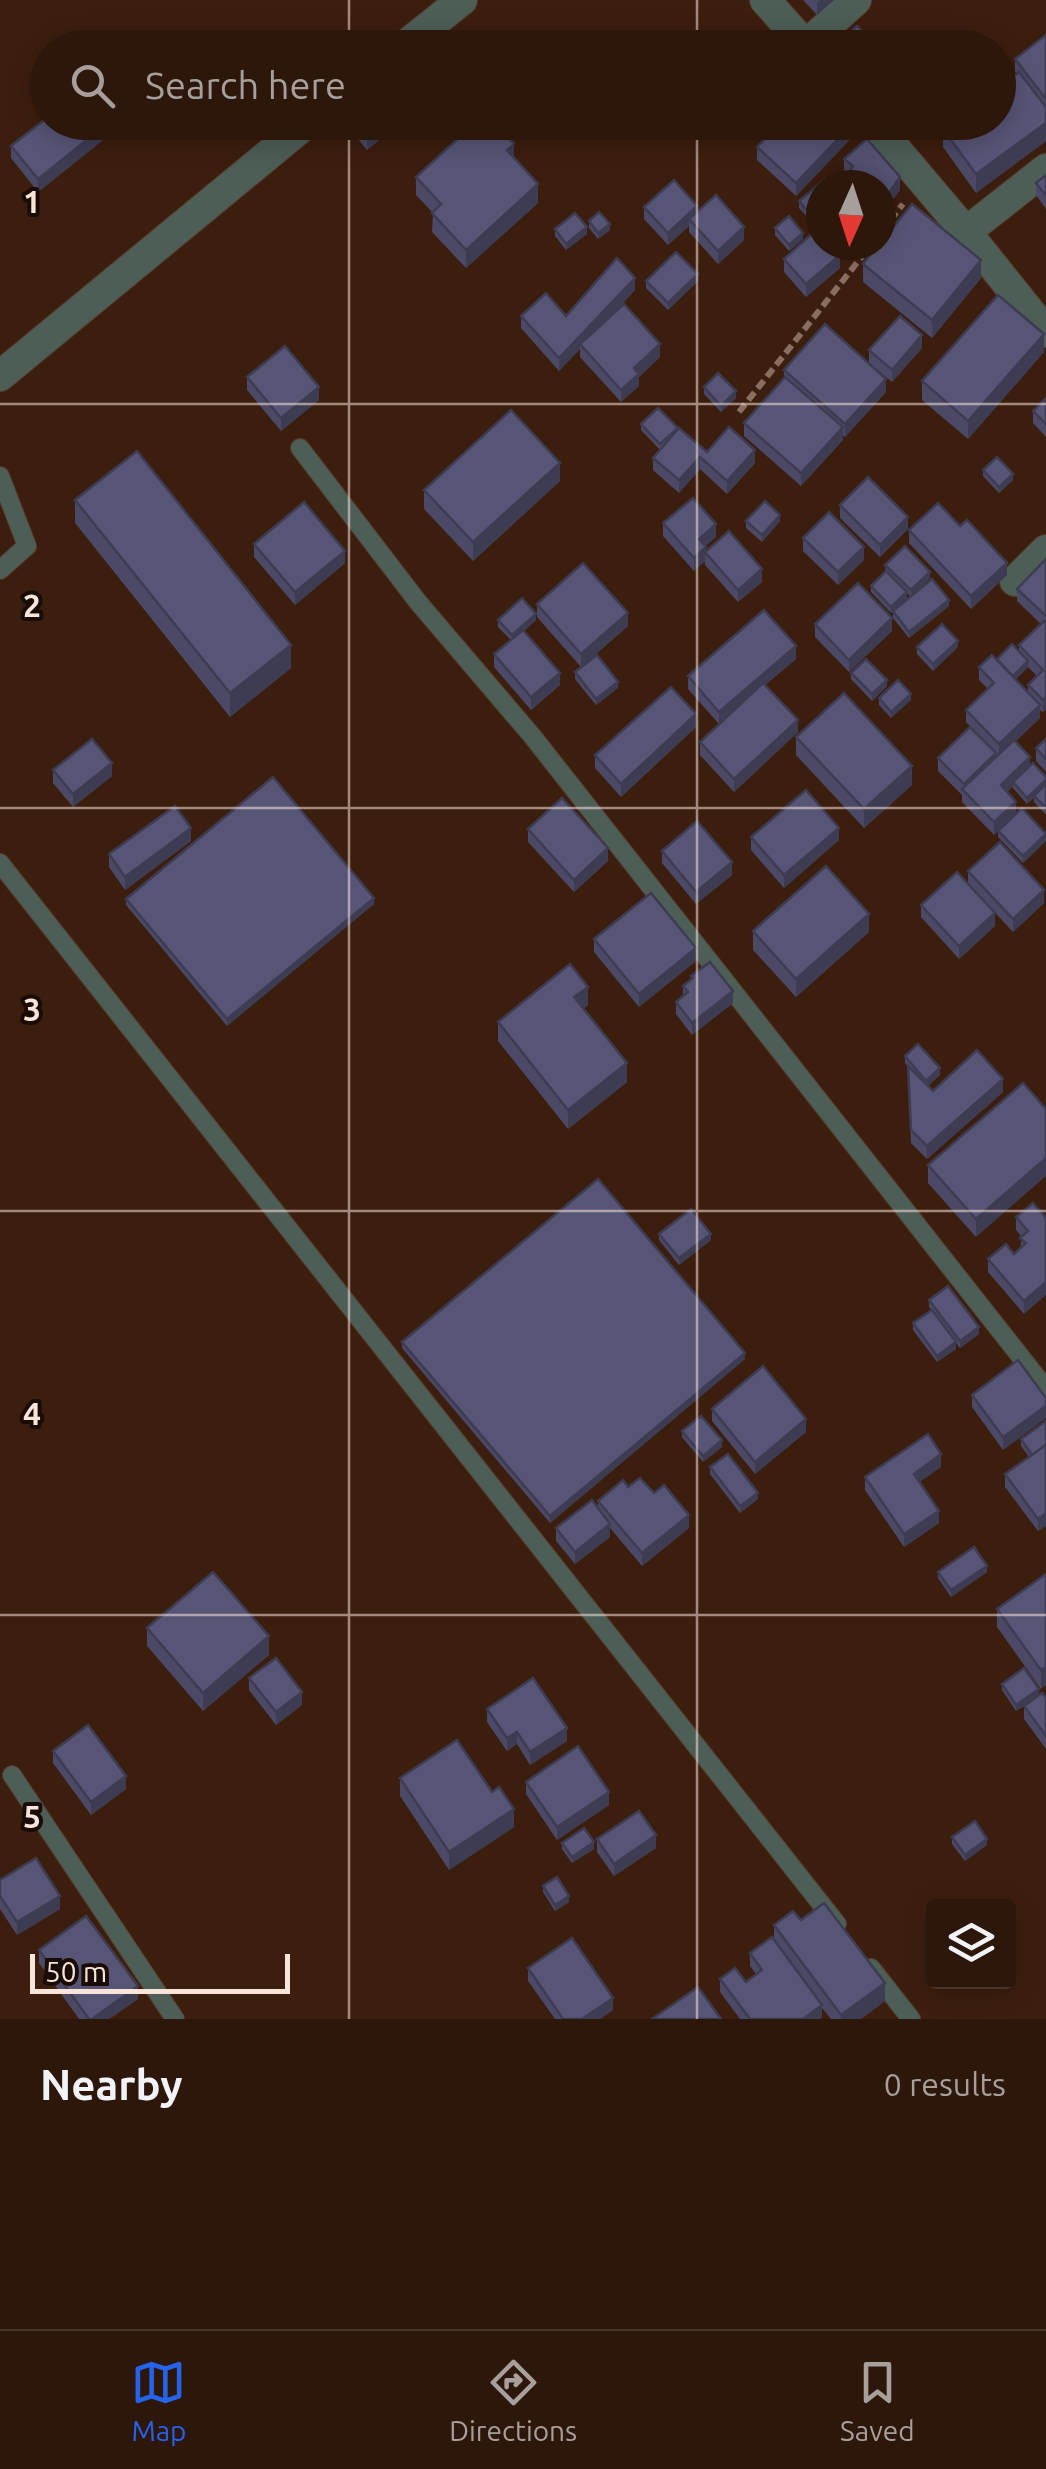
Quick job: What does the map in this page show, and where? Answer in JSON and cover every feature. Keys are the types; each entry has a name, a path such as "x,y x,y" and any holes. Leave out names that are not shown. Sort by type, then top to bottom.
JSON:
{"street":[{"path":"424,30 462,0"},
{"path":"765,0 792,30"},
{"path":"824,30 856,0"},
{"path":"0,376 286,140"},
{"path":"888,140 1046,332"},
{"path":"966,232 1046,169"},
{"path":"1015,581 1046,550"}],"lane":[{"path":"300,448 418,602 533,737 1046,1389"},
{"path":"0,476 27,546 0,570"},
{"path":"0,863 850,1941"},
{"path":"12,1775 175,2019"},
{"path":"862,1956 911,2019"}],"path":[{"path":"739,412 858,260"}],"building":[{"path":"1046,35 1046,99 1016,60"},
{"path":"1019,72 1046,107 1046,123 976,174 951,140 1016,140"},
{"path":"30,131 30,140 87,140 38,179 11,146"},
{"path":"456,140 510,140 514,144 507,150 538,184 466,250 432,213 441,204 416,177"},
{"path":"764,140 837,140 806,170 796,183 757,147"},
{"path":"868,140 894,170 850,170 853,166 844,159"},
{"path":"1046,175 1046,196 1036,183"},
{"path":"674,180 697,206 668,233 644,207"},
{"path":"716,195 744,227 718,251 689,219"},
{"path":"912,204 981,260 932,320 863,264 866,260 896,260 896,224"},
{"path":"599,212 610,224 598,233 589,221"},
{"path":"575,213 587,227 566,244 555,229"},
{"path":"789,216 803,233 789,245 775,228"},
{"path":"806,239 806,260 834,260 806,284 784,259"},
{"path":"676,252 698,274 668,303 646,281"},
{"path":"617,258 635,278 559,358 521,316 546,293 566,316"},
{"path":"998,295 1044,334 968,421 922,381"},
{"path":"624,304 660,344 634,368 639,374 621,390 580,344"},
{"path":"900,316 922,335 892,370 869,350"},
{"path":"825,324 886,379 845,424 784,370"},
{"path":"285,346 319,387 281,418 247,377"},
{"path":"718,373 736,391 721,406 704,387"},
{"path":"785,377 843,427 801,473 744,423"},
{"path":"1046,398 1046,424 1033,411"},
{"path":"658,408 678,428 660,444 641,424"},
{"path":"511,410 560,463 473,542 424,490"},
{"path":"729,427 755,450 727,481 700,457 679,480 653,458 679,428 707,452"},
{"path":"137,451 291,645 230,693 75,500"},
{"path":"997,457 1013,474 999,487 983,470"},
{"path":"868,477 908,517 880,545 840,505"},
{"path":"693,498 716,524 699,539 706,547 694,558 663,523"},
{"path":"765,501 780,515 762,535 746,521"},
{"path":"304,502 345,551 295,592 254,544"},
{"path":"938,503 960,526 967,520 1007,563 971,596 909,530"},
{"path":"829,512 864,547 838,572 803,538"},
{"path":"729,531 762,569 738,590 705,552"},
{"path":"905,546 930,572 911,590 885,565"},
{"path":"1046,559 1046,616 1017,589"},
{"path":"583,563 628,613 581,654 537,604"},
{"path":"886,571 907,592 891,607 871,586"},
{"path":"932,579 949,600 909,632 893,611"},
{"path":"858,583 892,618 849,660 815,624"},
{"path":"522,598 536,614 512,635 498,620"},
{"path":"764,610 796,646 719,712 688,676"},
{"path":"1044,621 1043,700 1028,685 1043,670 1019,645"},
{"path":"942,624 958,641 933,664 917,647"},
{"path":"523,630 560,673 531,697 494,654"},
{"path":"1012,644 1028,661 1013,676 997,659"},
{"path":"597,655 618,682 596,699 575,672"},
{"path":"992,655 1040,705 999,744 966,710 994,683 979,667"},
{"path":"866,659 887,680 872,694 851,673"},
{"path":"898,680 911,694 891,712 879,698"},
{"path":"763,683 798,720 734,779 700,742"},
{"path":"671,687 696,714 621,784 595,755"},
{"path":"844,693 912,766 864,809 796,737"},
{"path":"970,727 996,753 964,784 938,758"},
{"path":"92,739 112,763 73,794 53,770"},
{"path":"1046,739 1046,759 1036,748"},
{"path":"1014,740 1030,757 1001,785 1016,802 994,822 962,789"},
{"path":"1033,763 1046,780 1027,798 1013,782"},
{"path":"273,777 374,898 227,1019 126,899"},
{"path":"1046,784 1046,808 1034,796"},
{"path":"806,790 839,828 784,875 751,837"},
{"path":"562,798 608,848 574,880 528,829"},
{"path":"175,806 191,828 125,877 109,854"},
{"path":"1022,808 1046,834 1023,856 998,831"},
{"path":"697,821 732,862 696,892 662,851"},
{"path":"1000,842 1044,890 1013,919 968,871"},
{"path":"826,866 869,914 796,979 753,931"},
{"path":"957,872 995,913 959,946 921,905"},
{"path":"651,893 696,948 639,994 594,939"},
{"path":"710,962 733,991 692,1023 676,1002 688,992 683,986 691,976"},
{"path":"570,964 588,987 574,997 627,1063 568,1110 498,1022"},
{"path":"918,1044 940,1068 926,1081 905,1056"},
{"path":"977,1050 1003,1079 927,1146 911,1130 908,1066 933,1091"},
{"path":"1023,1083 1046,1109 1046,1158 976,1219 928,1165"},
{"path":"598,1179 745,1353 550,1516 402,1342"},
{"path":"1033,1203 1046,1218 1046,1282 1024,1301 988,1259 1006,1244 1014,1254 1026,1243 1020,1238 1028,1231 1016,1217"},
{"path":"691,1209 711,1234 679,1258 659,1234"},
{"path":"948,1286 979,1327 960,1341 929,1300"},
{"path":"932,1310 956,1342 937,1356 913,1323"},
{"path":"1018,1360 1046,1398 1046,1406 1003,1437 972,1395"},
{"path":"763,1366 806,1419 755,1462 712,1409"},
{"path":"701,1416 722,1440 703,1456 682,1431"},
{"path":"1046,1421 1046,1445 1032,1455 1021,1439"},
{"path":"928,1434 941,1454 914,1474 939,1511 904,1534 865,1477"},
{"path":"1046,1445 1046,1513 1038,1519 1005,1474"},
{"path":"728,1454 758,1493 740,1506 710,1467"},
{"path":"640,1478 654,1493 664,1485 689,1515 642,1553 598,1501 623,1480 628,1487"},
{"path":"592,1500 610,1524 575,1552 556,1528"},
{"path":"974,1547 987,1566 951,1590 938,1572"},
{"path":"213,1572 269,1636 203,1693 147,1628"},
{"path":"1046,1574 1046,1667 1041,1670 997,1609"},
{"path":"276,1658 302,1692 276,1712 249,1678"},
{"path":"1024,1668 1039,1689 1016,1705 1002,1684"},
{"path":"533,1678 567,1728 530,1752 517,1732 507,1738 487,1709"},
{"path":"1042,1693 1046,1698 1046,1736 1024,1706"},
{"path":"88,1725 126,1776 91,1802 53,1751"},
{"path":"457,1740 492,1792 499,1787 514,1809 449,1852 400,1778"},
{"path":"578,1746 609,1792 557,1827 526,1782"},
{"path":"639,1811 656,1835 614,1864 597,1839"},
{"path":"975,1821 987,1839 965,1855 952,1837"},
{"path":"584,1828 594,1842 572,1857 562,1843"},
{"path":"36,1858 60,1896 17,1922 0,1896 0,1880"},
{"path":"557,1877 569,1896 555,1905 543,1886"},
{"path":"824,1903 885,1983 841,2015 774,1925 793,1911 801,1920"},
{"path":"86,1916 138,1986 92,2019 39,1950"},
{"path":"772,1937 822,2005 803,2019 750,2019 720,1979 735,1968 746,1982 762,1970 750,1953"},
{"path":"572,1938 613,1998 582,2019 563,2019 528,1968"},
{"path":"698,1987 721,2019 652,2019"}]}
